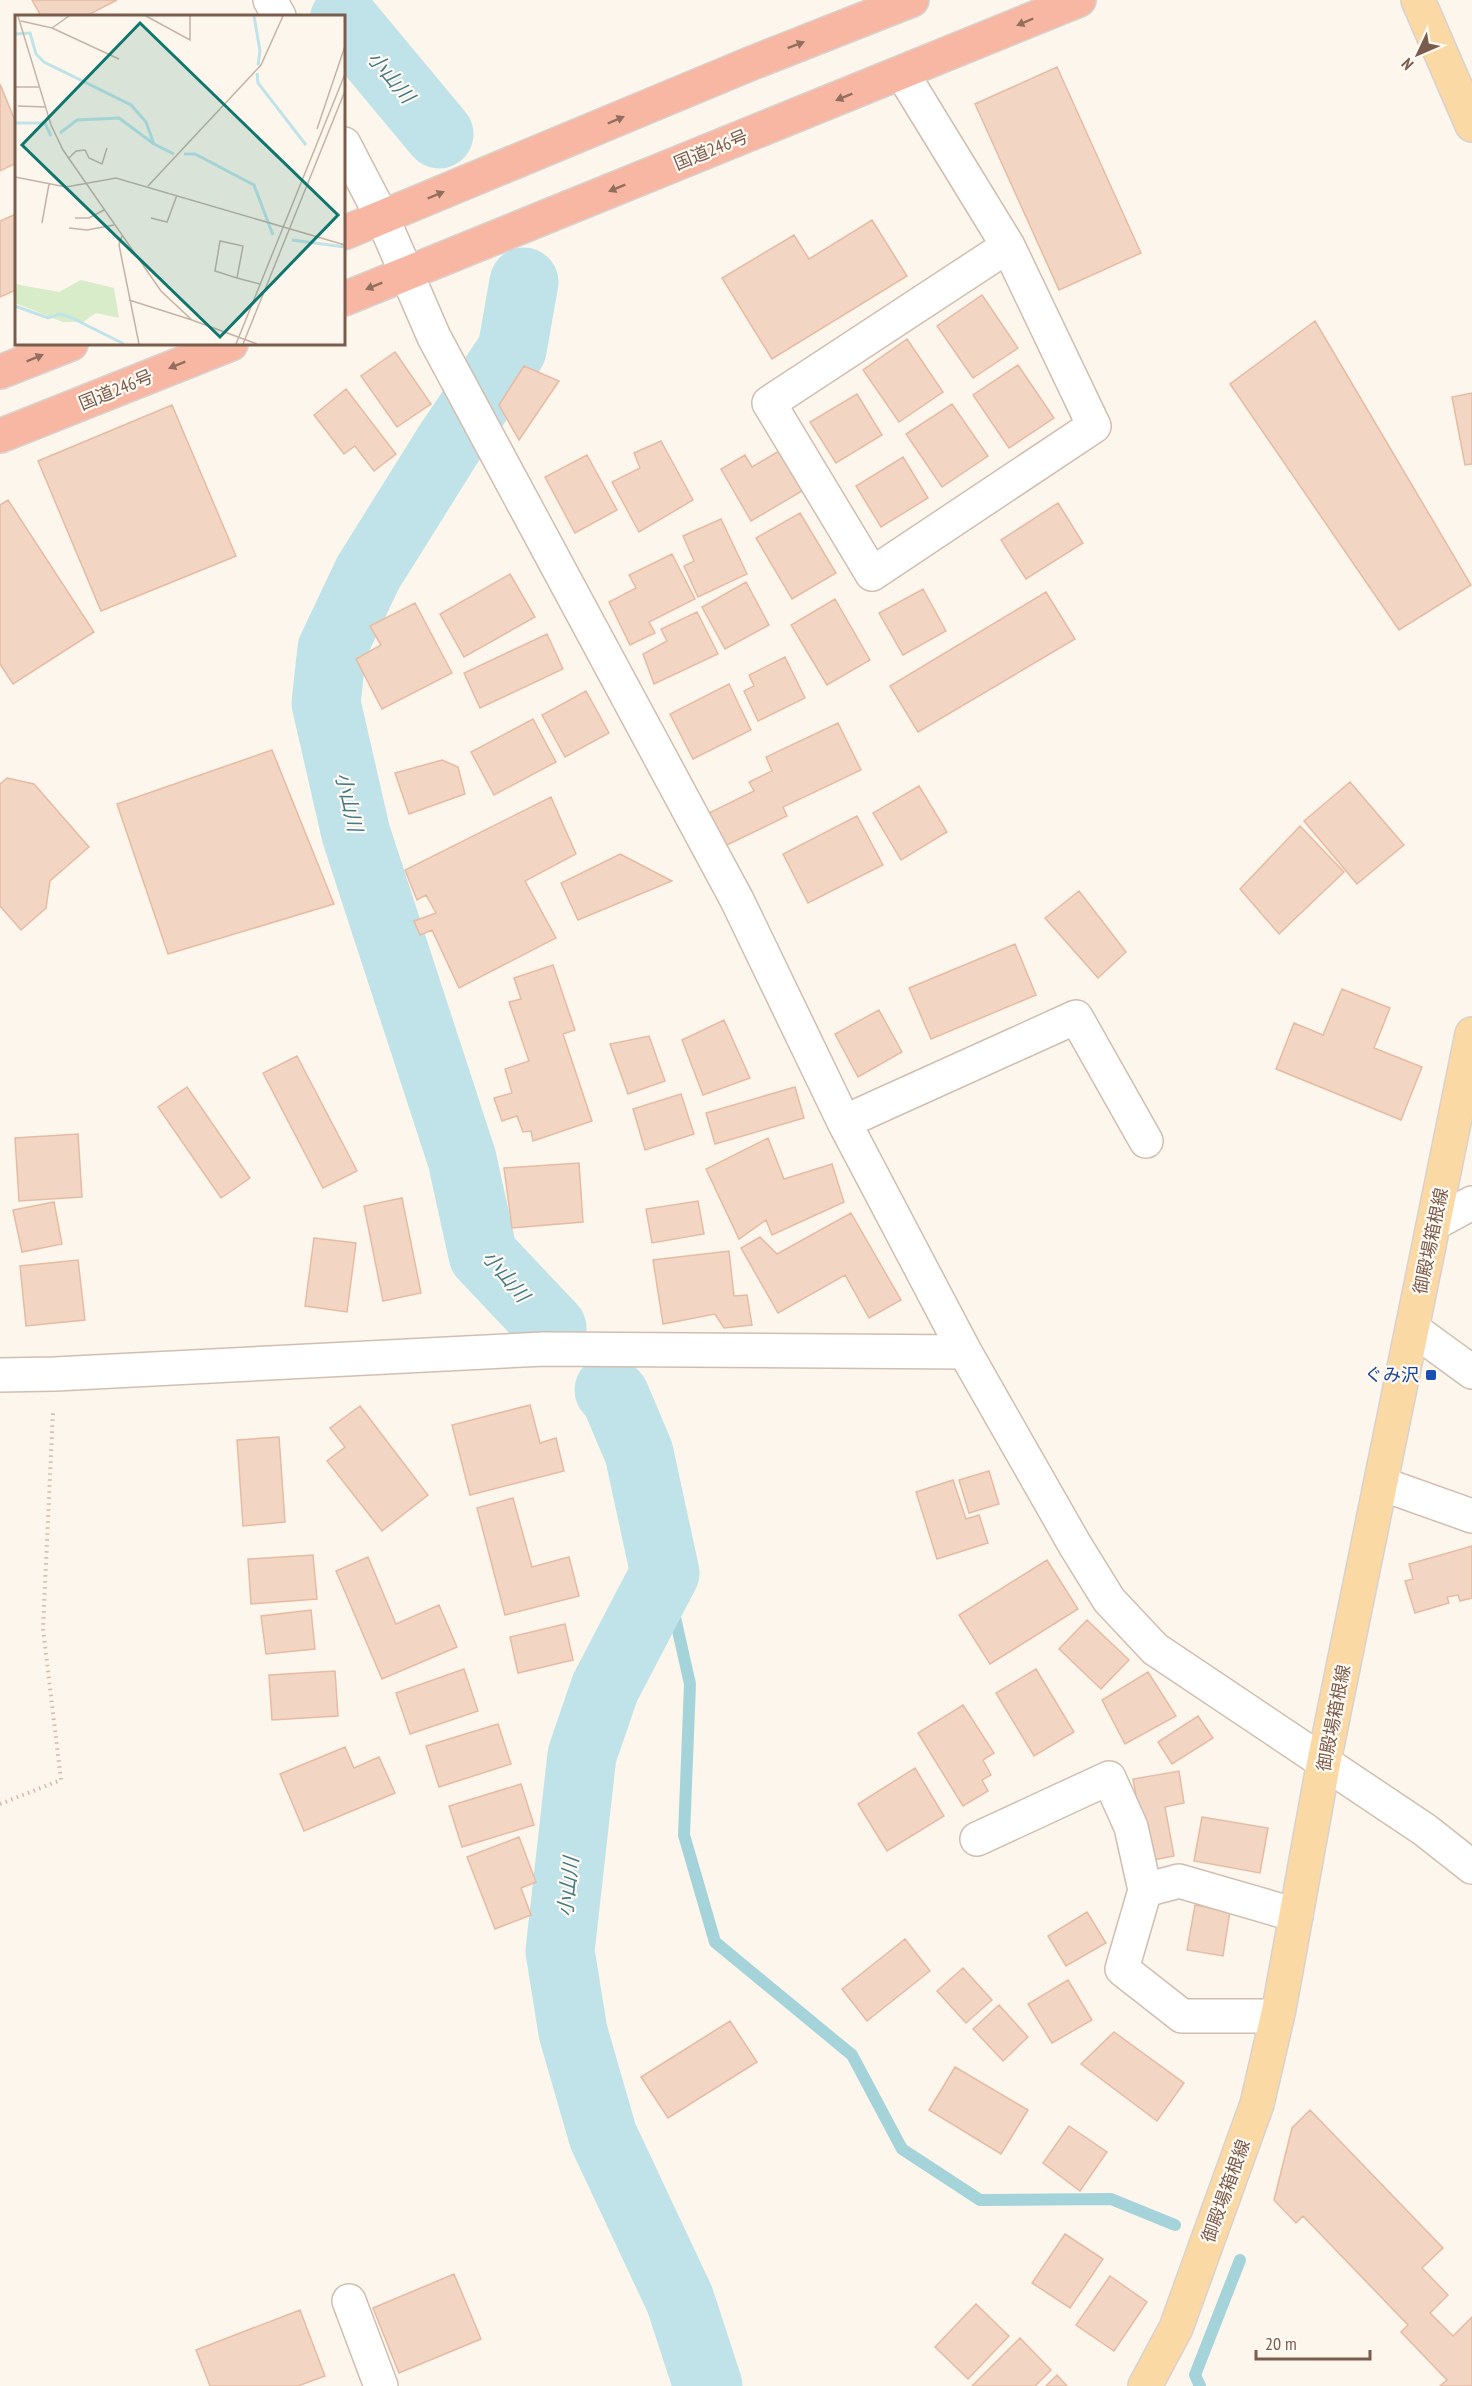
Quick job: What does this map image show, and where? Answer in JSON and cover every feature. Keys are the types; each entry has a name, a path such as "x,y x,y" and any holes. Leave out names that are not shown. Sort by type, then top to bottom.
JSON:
{"highway":[{"path":"345,233 752,63 912,0"},
{"name":"国道246号","path":"345,298 1078,0"},
{"path":"0,372 68,345"},
{"name":"国道246号","path":"0,436 228,345"}],"main road":[{"path":"1418,0 1472,125"},
{"name":"御殿場箱根線","path":"1145,2386 1176,2328 1257,2104 1277,2016 1324,1761 1472,1034"}],"street":[{"path":"270,0 278,15"},
{"path":"902,73 1008,246 1094,426 872,574 769,403 1008,246"},
{"path":"345,146 382,217 434,337 737,900 844,1122 966,1352 1075,1545 1109,1600 1155,1649 1425,1830 1472,1868"},
{"path":"844,1122 1076,1017 1146,1141"},
{"path":"1435,1223 1472,1203"},
{"path":"1413,1329 1472,1372"},
{"path":"0,1375 544,1349 966,1352"},
{"path":"1382,1484 1472,1516"},
{"path":"977,1839 1109,1778 1131,1827 1145,1890 1122,1970 1182,2016 1277,2016"},
{"path":"1145,1890 1179,1881 1296,1915"},
{"path":"349,2301 381,2386"}],"path":[{"path":"0,1804 61,1780 44,1629 54,1374"}],"building":[{"path":"32,0 117,0 88,15 40,15"},
{"path":"1057,67 1141,253 1059,290 975,104"},
{"path":"0,84 15,121 15,164 0,171"},
{"path":"15,214 15,290 0,297 0,221"},
{"path":"872,220 907,276 772,359 722,278 794,235 809,259"},
{"path":"982,295 1018,348 973,378 937,326"},
{"path":"1315,321 1471,585 1399,630 1230,384"},
{"path":"907,339 943,392 899,422 863,370"},
{"path":"395,352 431,404 397,427 361,376"},
{"path":"1018,365 1054,418 1009,448 973,395"},
{"path":"524,366 559,381 519,440 499,405"},
{"path":"346,389 396,454 374,471 355,446 344,454 314,415"},
{"path":"1472,393 1472,464 1465,465 1452,397"},
{"path":"857,394 882,435 836,463 810,422"},
{"path":"952,404 988,456 942,487 906,434"},
{"path":"172,405 236,556 101,611 38,461"},
{"path":"661,441 693,500 639,532 612,482 640,468 634,453"},
{"path":"779,451 802,491 751,521 721,469 745,455 752,467"},
{"path":"587,455 617,510 575,533 545,477"},
{"path":"903,457 928,498 881,527 856,486"},
{"path":"8,500 94,632 13,684 0,664 0,505"},
{"path":"1058,503 1083,543 1026,579 1001,540"},
{"path":"800,513 836,573 792,599 756,538"},
{"path":"721,519 747,574 698,597 684,566 694,561 683,536"},
{"path":"672,554 695,599 649,622 655,633 630,645 609,602 636,588 629,575"},
{"path":"510,574 535,617 464,657 440,614"},
{"path":"746,582 769,625 725,649 702,607"},
{"path":"923,589 946,631 903,655 879,613"},
{"path":"1046,592 1075,639 918,732 890,686"},
{"path":"835,599 870,660 827,685 791,625"},
{"path":"415,603 452,673 382,709 356,659 381,645 370,626"},
{"path":"697,612 718,654 654,684 643,654 667,641 661,629"},
{"path":"547,634 563,669 480,708 464,673"},
{"path":"785,657 805,698 758,721 744,691 754,686 749,675"},
{"path":"729,684 751,730 693,759 670,714"},
{"path":"586,691 609,733 565,757 542,715"},
{"path":"533,719 556,762 494,795 471,752"},
{"path":"838,723 861,770 783,807 787,816 725,846 709,813 754,791 749,782 772,771 766,757"},
{"path":"272,750 334,904 168,954 117,804"},
{"path":"442,760 458,767 465,794 409,814 395,773"},
{"path":"7,778 34,784 89,847 50,881 46,908 21,930 0,906 0,784"},
{"path":"1350,782 1404,845 1357,884 1304,821"},
{"path":"919,786 947,832 901,860 873,813"},
{"path":"551,797 576,854 525,881 556,938 459,988 432,930 420,935 414,921 436,913 426,895 417,900 405,870"},
{"path":"857,816 883,865 808,903 783,854"},
{"path":"1300,826 1344,872 1279,934 1240,889"},
{"path":"620,854 672,881 578,920 561,883"},
{"path":"1079,891 1126,952 1098,978 1045,918"},
{"path":"1015,944 1036,995 931,1039 909,988"},
{"path":"553,965 575,1030 563,1034 592,1121 533,1141 531,1131 523,1132 517,1116 502,1121 494,1098 512,1093 505,1069 529,1061 509,1002 521,999 514,978"},
{"path":"1342,989 1390,1008 1374,1048 1422,1067 1401,1120 1276,1069 1294,1023 1323,1035"},
{"path":"879,1010 902,1052 858,1077 835,1034"},
{"path":"724,1020 750,1078 703,1095 682,1040"},
{"path":"649,1036 665,1081 628,1094 610,1044"},
{"path":"297,1056 357,1171 323,1188 263,1073"},
{"path":"187,1087 250,1178 221,1198 158,1107"},
{"path":"795,1087 804,1118 715,1144 706,1113"},
{"path":"681,1094 694,1134 645,1150 633,1109"},
{"path":"78,1134 82,1197 19,1201 15,1138"},
{"path":"768,1138 784,1179 832,1164 844,1202 772,1235 766,1220 739,1239 706,1169"},
{"path":"579,1163 583,1222 512,1228 504,1168"},
{"path":"402,1198 421,1293 383,1301 364,1206"},
{"path":"698,1201 704,1234 652,1243 646,1209"},
{"path":"54,1202 62,1244 22,1252 13,1210"},
{"path":"851,1213 901,1300 869,1318 845,1275 778,1313 741,1248 760,1237 777,1254"},
{"path":"314,1238 356,1243 347,1312 305,1306"},
{"path":"729,1251 734,1296 747,1295 752,1325 724,1328 715,1314 663,1324 653,1260"},
{"path":"78,1260 85,1320 26,1326 20,1266"},
{"path":"530,1405 540,1443 556,1438 564,1471 470,1495 452,1425"},
{"path":"360,1406 428,1495 382,1531 327,1461 345,1447 330,1428"},
{"path":"279,1437 285,1522 243,1526 237,1440"},
{"path":"989,1471 999,1504 969,1513 959,1480"},
{"path":"953,1480 966,1519 979,1515 988,1543 937,1559 916,1492"},
{"path":"513,1498 532,1567 569,1557 579,1596 505,1615 477,1508"},
{"path":"1472,1546 1472,1598 1460,1601 1458,1595 1447,1597 1449,1603 1415,1613 1405,1581 1413,1579 1409,1564"},
{"path":"313,1555 317,1599 251,1604 248,1559"},
{"path":"368,1557 396,1624 439,1605 457,1647 382,1679 336,1571"},
{"path":"1047,1560 1078,1609 990,1664 959,1615"},
{"path":"311,1610 315,1649 266,1654 261,1616"},
{"path":"1087,1620 1129,1660 1101,1689 1059,1649"},
{"path":"565,1624 573,1660 518,1673 510,1637"},
{"path":"464,1669 478,1711 410,1734 396,1693"},
{"path":"1036,1669 1074,1732 1034,1756 996,1693"},
{"path":"335,1671 338,1716 272,1720 269,1675"},
{"path":"1148,1672 1176,1716 1125,1744 1102,1700"},
{"path":"963,1705 994,1753 983,1760 991,1775 982,1780 988,1791 963,1806 918,1733"},
{"path":"1198,1716 1213,1738 1172,1764 1158,1742"},
{"path":"498,1724 511,1764 439,1787 426,1746"},
{"path":"345,1747 354,1768 379,1757 395,1793 304,1831 280,1774"},
{"path":"915,1768 944,1816 887,1851 858,1804"},
{"path":"1179,1771 1184,1803 1165,1807 1174,1856 1148,1861 1133,1779"},
{"path":"521,1784 534,1825 462,1847 449,1806"},
{"path":"1202,1817 1268,1828 1260,1873 1194,1861"},
{"path":"519,1837 536,1882 521,1888 531,1915 495,1929 467,1857"},
{"path":"1195,1905 1230,1911 1223,1956 1187,1950"},
{"path":"1087,1912 1106,1943 1066,1966 1048,1936"},
{"path":"905,1939 930,1971 867,2021 842,1989"},
{"path":"963,1968 992,2000 966,2023 937,1991"},
{"path":"1068,1980 1092,2020 1052,2043 1028,2004"},
{"path":"999,2005 1028,2037 1003,2061 973,2029"},
{"path":"730,2021 757,2062 668,2118 641,2077"},
{"path":"1114,2032 1184,2083 1157,2121 1081,2064"},
{"path":"955,2067 1028,2110 1001,2154 929,2110"},
{"path":"1310,2110 1443,2248 1422,2268 1448,2295 1430,2313 1453,2336 1472,2317 1472,2386 1440,2386 1447,2380 1401,2332 1408,2325 1303,2216 1296,2223 1274,2200 1292,2128"},
{"path":"1069,2126 1107,2152 1080,2191 1043,2163"},
{"path":"1065,2234 1103,2259 1070,2308 1032,2283"},
{"path":"454,2274 481,2339 399,2373 373,2308"},
{"path":"1110,2276 1147,2302 1114,2351 1076,2325"},
{"path":"976,2304 1009,2336 968,2379 935,2347"},
{"path":"300,2310 325,2376 298,2386 210,2386 196,2350"},
{"path":"1020,2338 1051,2370 1035,2386 972,2386"},
{"path":"1057,2375 1067,2386 1046,2386"}],"waterway":[{"name":"小山川","path":"345,21 439,134"},
{"name":"小山川","path":"524,282 512,350 448,445 368,573 332,649 326,703 356,834 462,1159 483,1255 552,1328"},
{"name":"小山川","path":"609,1390 615,1396 639,1453 665,1573 605,1688 582,1755 560,1951 573,2032 603,2136 680,2300 708,2386"},
{"path":"665,1573 690,1684 684,1835 715,1942 852,2055 902,2149 980,2200 1111,2199 1175,2225"},
{"path":"1200,2386 1195,2375 1240,2260"}],"place":[{"name":"ぐみ沢","path":"1431,1375"}]}
